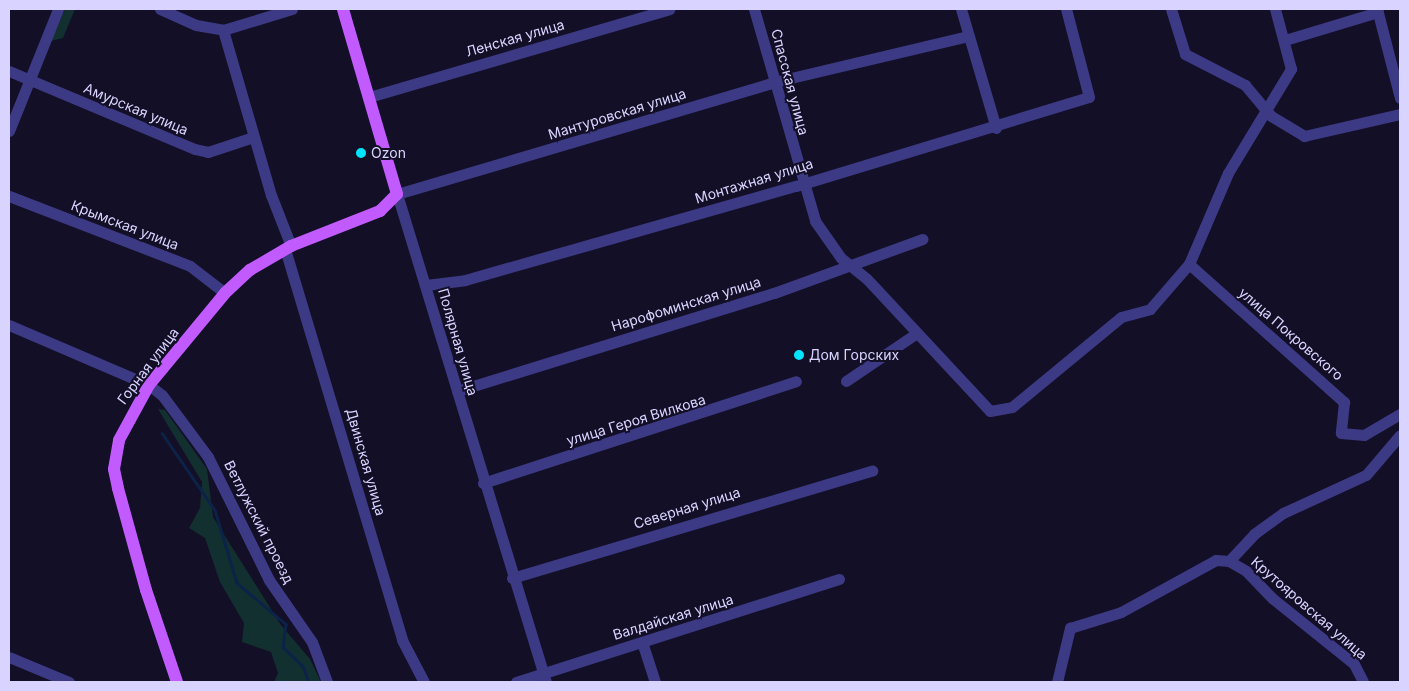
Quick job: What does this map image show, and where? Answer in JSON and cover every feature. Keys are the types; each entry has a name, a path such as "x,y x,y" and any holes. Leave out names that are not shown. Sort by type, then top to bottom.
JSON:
{"main road":[{"name":"Полярная улица","path":"342,9 370,97 397,194"},
{"name":"Мантуровская улица","path":"288,247 380,211 397,194"},
{"name":"Горная улица","path":"177,682 146,590 114,468 124,423 149,385 225,293 288,247"}],"street":[{"path":"9,131 58,9"},
{"path":"160,9 196,25 223,30 292,9"},
{"name":"Ленская улица","path":"370,97 669,9"},
{"name":"Спасская улица","path":"754,9 802,184 824,235 914,335 990,411 1012,407 1121,318 1150,309 1189,264"},
{"path":"961,9 996,128"},
{"name":"Монтажная улица","path":"426,285 465,280 996,128 1089,97 1066,9"},
{"path":"1171,9 1185,54 1245,85 1265,107 1304,136 1399,117"},
{"path":"1189,264 1228,173 1265,107 1291,69 1285,40 1275,9"},
{"path":"1285,40 1377,10 1400,98"},
{"name":"Двинская улица","path":"223,30 402,640 424,682"},
{"name":"Мантуровская улица","path":"397,194 774,82 968,36"},
{"name":"Амурская улица","path":"9,71 195,149 208,152 253,137"},
{"name":"Полярная улица","path":"397,194 426,285 512,578 545,678"},
{"name":"Крымская улица","path":"9,196 190,266 225,293"},
{"name":"Нарофоминская улица","path":"457,391 852,266 922,239"},
{"name":"улица Покровского","path":"1189,264 1344,402 1342,433 1364,435 1400,414"},
{"path":"9,324 149,385"},
{"path":"846,381 914,335"},
{"name":"улица Героя Вилкова","path":"483,483 796,381"},
{"name":"Ветлужский проезд","path":"149,385 208,457 269,580 312,642 328,682"},
{"path":"1057,682 1070,628 1121,612 1216,560 1229,561 1254,534 1283,513 1366,475 1400,435"},
{"name":"Северная улица","path":"512,578 872,471"},
{"name":"Крутояровская улица","path":"1229,561 1354,664 1363,682"},
{"name":"Валдайская улица","path":"516,682 545,678 642,642 839,579"},
{"path":"642,642 655,682"},
{"path":"9,657 69,682"}],"green space":[{"path":"65,9 75,9 63,38 51,41"},
{"path":"158,409 165,410 207,469 213,517 281,625 310,659 321,682 274,682 278,673 271,652 242,642 244,623 220,582 205,538 189,528 200,508 202,482"}],"waterway":[{"path":"162,433 215,510 237,583 286,624 283,647 303,666 309,682"}],"place":[{"name":"Ozon","path":"361,153"},
{"name":"Дом Горских","path":"799,355"}]}
